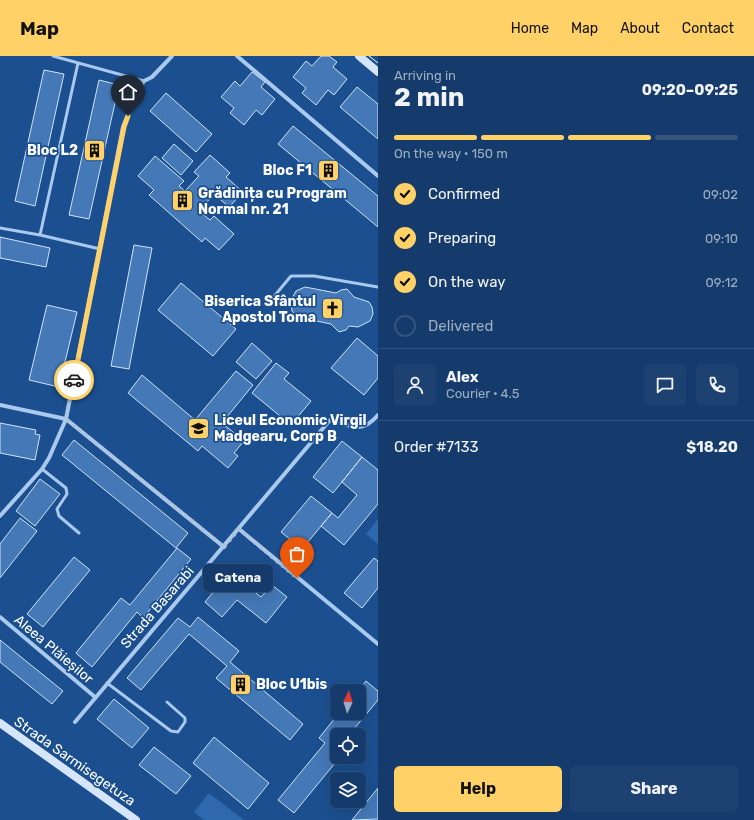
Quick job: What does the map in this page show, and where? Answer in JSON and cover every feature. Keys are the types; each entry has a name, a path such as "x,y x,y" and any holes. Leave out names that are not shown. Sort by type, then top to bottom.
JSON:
{"street":[{"path":"0,516 42,469 49,458 66,419 101,249 124,127 136,94 144,80 152,77 172,56"},
{"path":"237,56 378,176"},
{"path":"359,56 378,72"},
{"path":"0,405 66,419 224,547"},
{"name":"Strada Basarabi","path":"75,722 330,420 360,428 372,422 378,415"},
{"path":"239,529 378,644"},
{"name":"Aleea Plăieșilor","path":"0,617 95,697"},
{"name":"Strada Sarmisegetuza","path":"0,723 136,820"}],"lane":[{"path":"53,56 144,80"},
{"path":"40,235 78,62"},
{"path":"0,228 40,235 101,249"},
{"path":"271,300 291,276 314,276 378,287"},
{"path":"42,469 66,488 67,494 57,509 59,516 79,533"},
{"path":"107,683 171,732 178,732 185,722 185,718 167,702"}],"shaded area":[{"path":"378,519 378,544 366,534"},
{"path":"209,793 244,820 204,820 194,812"}],"building":[{"path":"321,56 329,56 337,62 333,67 347,79 334,95 328,90 316,105 302,93 306,88 293,77 306,61 312,66"},
{"path":"44,70 64,74 35,206 15,201"},
{"path":"252,72 265,82 261,87 275,99 262,115 256,110 244,125 230,113 234,108 221,97 235,81 240,86"},
{"name":"Bloc L2","path":"99,80 119,85 89,219 69,215"},
{"path":"357,87 378,104 378,139 340,107"},
{"path":"166,93 212,134 196,152 150,111"},
{"name":"Bloc F1","path":"293,126 378,196 378,227 278,144"},
{"path":"174,144 193,161 181,175 162,158"},
{"name":"Grădinița cu Program Normal nr. 21","path":"210,155 230,173 226,177 243,192 229,207 214,194 199,211 210,220 214,216 234,234 219,250 205,238 202,242 149,195 154,190 138,176 155,156 184,181 179,186 185,191 199,176 194,172"},
{"path":"0,237 50,248 46,267 0,258"},
{"path":"134,245 152,248 129,369 111,366"},
{"path":"181,283 236,329 213,356 158,310"},
{"name":"Biserica Sfântul Apostol Toma","path":"305,287 336,293 347,289 354,297 369,302 372,307 373,314 370,321 358,327 349,326 346,330 339,332 331,324 297,317 292,311 291,300 296,291"},
{"path":"47,305 77,312 59,387 29,380"},
{"path":"357,338 378,356 378,378 364,395 331,368"},
{"path":"252,343 272,361 256,379 236,362"},
{"path":"276,363 289,373 284,379 311,401 291,425 252,393"},
{"path":"236,371 253,385 222,423 244,441 234,453 238,456 228,468 202,446 198,451 128,393 142,375 195,420"},
{"path":"0,423 36,430 35,434 40,435 35,460 0,453"},
{"path":"74,440 188,533 176,548 62,455"},
{"path":"342,441 362,457 333,493 313,477"},
{"path":"362,457 378,470 378,504 344,545 321,526 332,513 338,518 357,495 342,482"},
{"path":"40,479 60,494 35,526 16,511"},
{"path":"311,496 332,513 302,549 281,532"},
{"path":"20,518 37,531 0,578 0,544"},
{"path":"177,548 191,559 143,618 137,612 92,667 76,653 121,598 130,605"},
{"path":"74,557 90,570 43,627 27,614"},
{"path":"374,558 378,561 378,588 362,608 344,593"},
{"path":"233,568 250,582 247,586 261,597 272,585 287,597 266,623 237,600 222,617 205,602"},
{"name":"Bloc U1bis","path":"198,617 239,651 230,662 303,724 290,740 216,678 227,666 189,634 141,690 127,678 178,618 190,627"},
{"path":"0,640 63,691 52,704 0,662"},
{"path":"366,681 378,691 378,700 366,714 366,684 364,684"},
{"path":"114,699 149,728 132,748 97,719"},
{"path":"333,720 361,720 355,728 330,728 330,764 334,764 294,813 278,800 325,743 319,738"},
{"path":"214,737 269,783 248,809 193,763"},
{"path":"154,747 191,776 176,794 139,765"},
{"path":"378,788 378,819 352,820 362,808 366,808 366,803"}],"tram line":[{"path":"369,56 378,63"}],"way so far":[{"path":"74,380 66,419 224,547 239,529 297,578"}],"place":[{"name":"Bloc L2","path":"94,150"},
{"name":"Bloc F1","path":"328,170"},
{"name":"Grădinița cu Program Normal nr. 21","path":"182,201"},
{"name":"Biserica Sfântul Apostol Toma","path":"332,309"},
{"name":"Liceul Economic Virgil Madgearu, Corp B","path":"199,428"},
{"name":"Catena","path":"297,578"},
{"name":"Bloc U1bis","path":"240,684"}],"route":[{"path":"74,380 124,127 128,116"}]}
